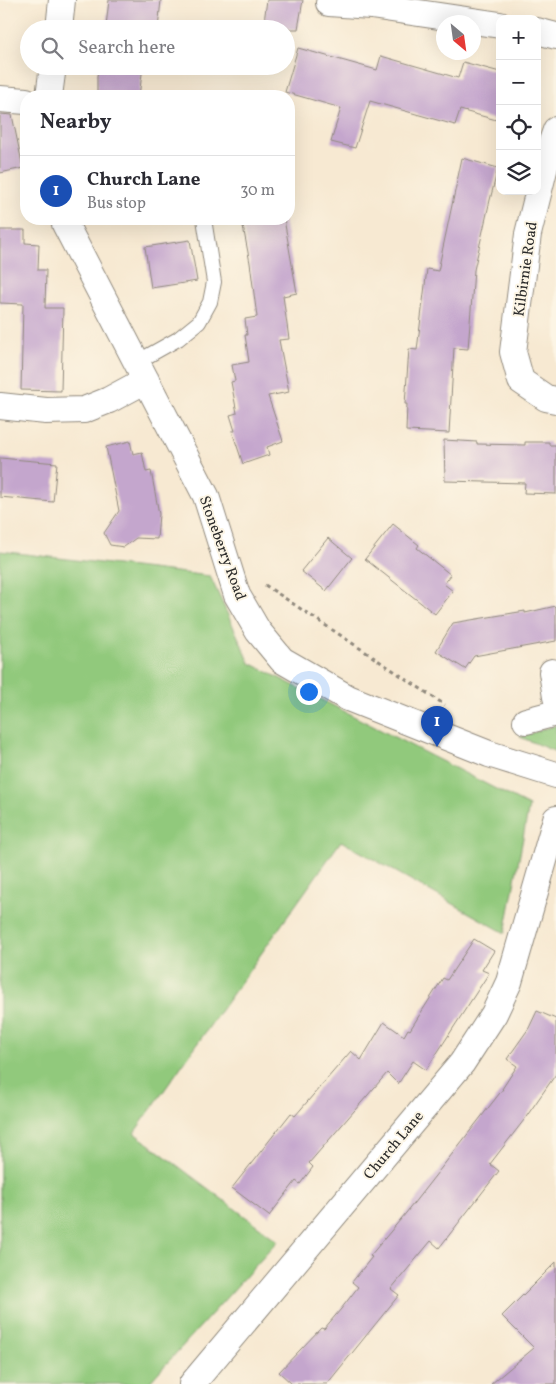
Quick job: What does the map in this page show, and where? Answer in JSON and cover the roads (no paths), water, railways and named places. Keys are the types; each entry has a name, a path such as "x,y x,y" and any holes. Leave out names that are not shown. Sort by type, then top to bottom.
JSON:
{"street":[{"path":"60,20 62,0"},
{"path":"329,3 371,3 496,24"},
{"path":"541,32 556,36"},
{"path":"49,90 52,75"},
{"path":"0,99 20,101"},
{"name":"Kilbirnie Road","path":"556,130 549,150 528,234 513,352 522,381 546,398 556,400"},
{"name":"Stoneberry Road","path":"66,225 206,496 237,595 258,631 282,660 348,698 489,754 556,775"},
{"path":"0,406 46,411 84,410 109,400 142,371"},
{"path":"526,721 556,713"},
{"name":"Church Lane","path":"192,1384 462,1063 494,1014 509,982 556,819"}],"lane":[{"path":"142,371 199,322 210,302 214,282 205,225"}],"place":[{"name":"Church Lane","path":"437,747"}]}
